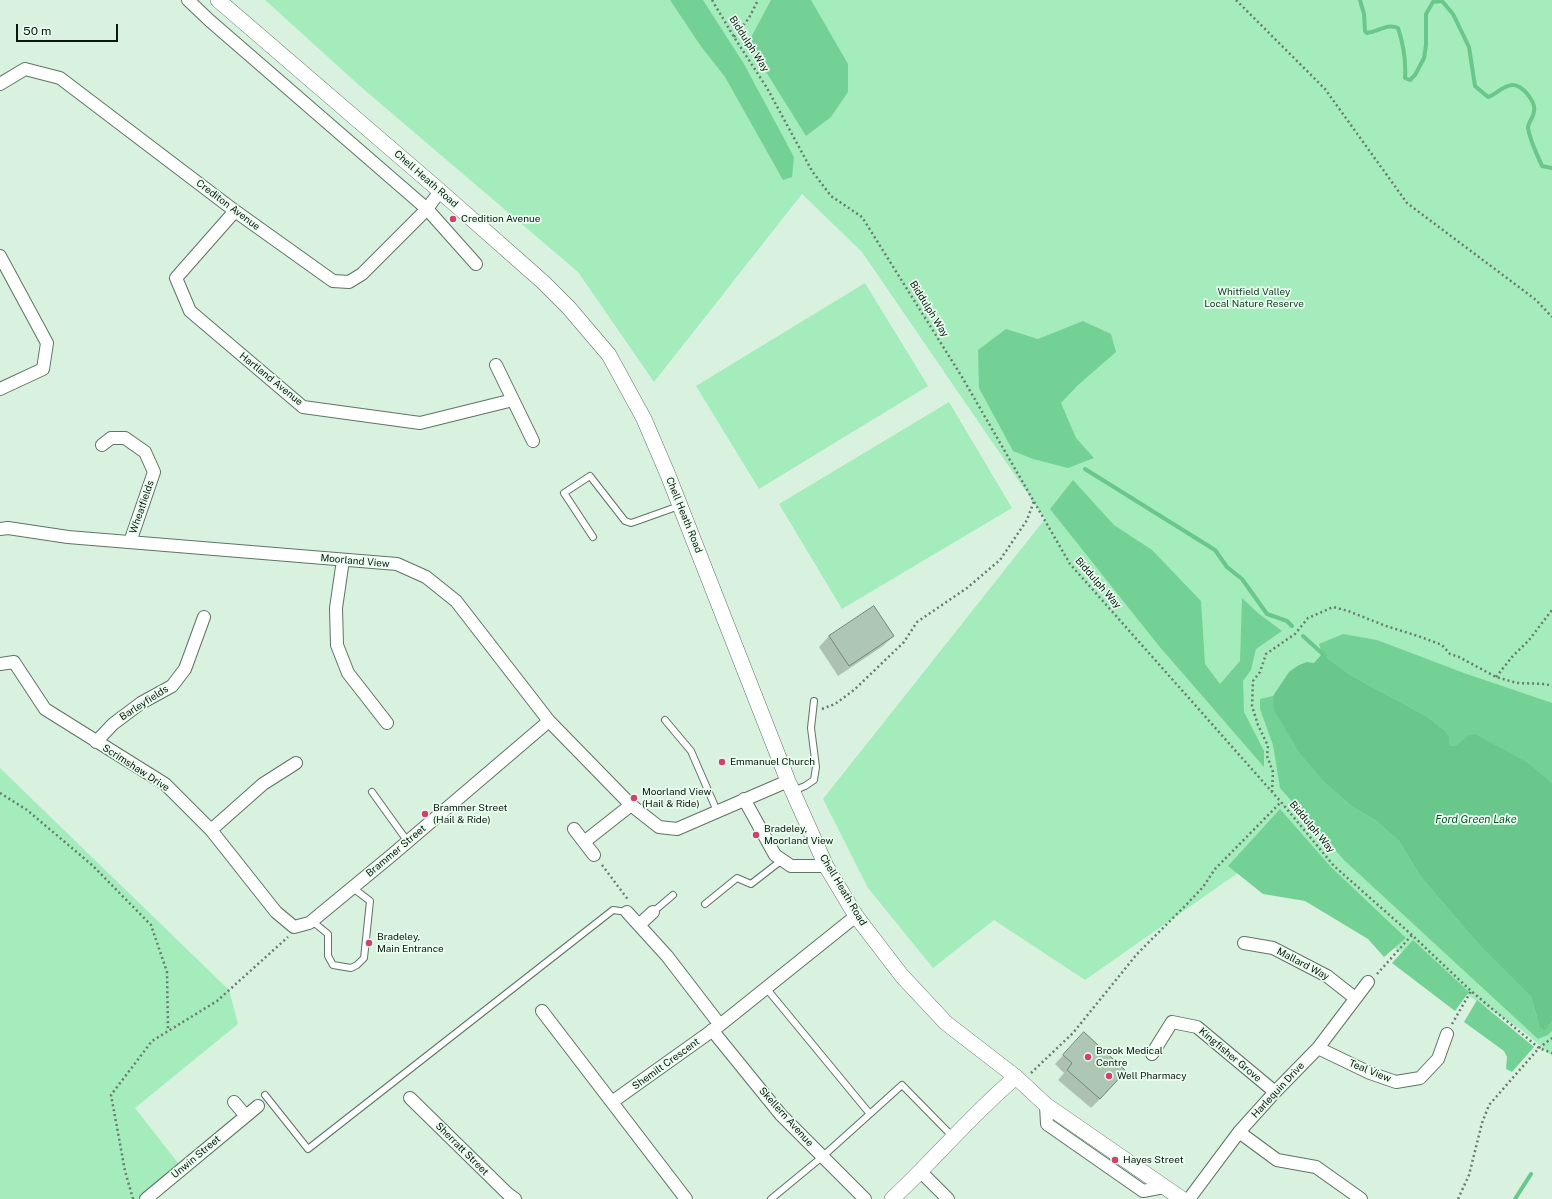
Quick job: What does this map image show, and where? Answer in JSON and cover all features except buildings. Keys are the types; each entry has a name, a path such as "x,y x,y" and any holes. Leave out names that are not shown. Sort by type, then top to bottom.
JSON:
{"street":[{"path":"188,0 209,20 427,209 476,264"},
{"name":"Chell Heath Road","path":"218,0 544,282 569,308 609,355 644,419 681,506 791,786 826,866 856,916 902,976 946,1023 1019,1079 1046,1105 1182,1199"},
{"name":"Crediton Avenue","path":"0,84 25,69 60,78 235,211 333,281 349,282 362,274 427,209 440,191"},
{"name":"Hartland Avenue","path":"235,211 176,278 190,311 303,407 420,423 513,400"},
{"path":"0,256 47,343 43,369 0,389"},
{"path":"496,365 534,442"},
{"name":"Wheatfields","path":"102,445 111,438 125,438 145,452 154,472 130,542"},
{"name":"Moorland View","path":"0,529 8,528 68,537 397,564 426,578 456,601 549,721 631,805 659,827 677,829 744,799 791,786"},
{"path":"343,560 336,608 337,645 348,673 387,723"},
{"name":"Barleyfields","path":"96,742 113,724 141,703 172,686 185,669 204,617"},
{"name":"Scrimshaw Drive","path":"0,664 14,662 46,709 96,742 165,784 211,830 276,912 297,927"},
{"name":"Brammer Street","path":"297,927 312,921 408,842 549,721"},
{"path":"211,830 263,784 296,763"},
{"path":"744,799 775,855 791,866 826,866"},
{"path":"584,842 631,805"},
{"path":"574,829 594,855"},
{"name":"Skellern Avenue","path":"627,912 667,956 716,1028 781,1115 865,1199"},
{"path":"639,925 653,912"},
{"name":"Shemilt Crescent","path":"612,1102 716,1028 856,916"},
{"name":"Mallard Way","path":"1244,943 1273,948 1327,976 1355,998"},
{"name":"Harlequin Drive","path":"1189,1199 1239,1132 1318,1048 1368,982"},
{"path":"542,1011 686,1199"},
{"name":"Kingfisher Grove","path":"1152,1054 1172,1022 1197,1027 1275,1092"},
{"name":"Teal View","path":"1318,1048 1370,1073 1396,1082 1420,1078 1438,1059 1447,1034"},
{"path":"892,1199 921,1172 953,1137 999,1091 1019,1079"},
{"name":"Sherratt Street","path":"410,1098 508,1194 515,1199"},
{"path":"234,1102 246,1116"},
{"name":"Unwin Street","path":"146,1199 258,1106"},
{"path":"1239,1132 1277,1160 1316,1167 1361,1199"},
{"path":"921,1172 948,1199"}],"lane":[{"path":"593,537 564,493 590,476 625,521 630,523 681,506"},
{"path":"791,786 805,786 814,780 816,767 811,728 814,712 814,701"},
{"path":"665,720 691,751 717,812"},
{"path":"372,792 408,842"},
{"path":"705,904 737,878 751,884 782,860"},
{"path":"312,921 328,934 328,956 333,965 351,968 357,965 364,958 370,901 352,888"},
{"path":"653,912 673,895"},
{"path":"264,1095 308,1149 613,910 627,912"},
{"path":"766,988 870,1114"},
{"path":"771,1199 822,1157 902,1085 953,1137"}],"path":[{"name":"Biddulph Way","path":"712,0 734,37 768,88 812,171 831,196 862,217 962,377 1070,564 1281,802 1334,866 1412,935 1471,991 1539,1048 1552,1053"},
{"path":"734,37 749,18 758,0"},
{"path":"1236,0 1324,89 1407,203 1536,300 1552,317"},
{"path":"814,712 835,704 854,690 904,642 917,622 967,588 1000,560 1027,520 1034,501"},
{"path":"1272,792 1273,772 1267,756 1268,746 1258,725 1252,706 1254,681 1260,672 1266,654 1295,634 1308,618 1333,607 1348,610 1386,626 1442,645 1450,654 1459,657 1496,677 1518,683 1545,684 1552,686"},
{"path":"1496,677 1512,657 1529,640 1552,610"},
{"path":"0,793 27,810 92,865 151,925 167,972 168,1031"},
{"path":"1019,1079 1073,1033 1137,954 1187,904 1215,869 1281,802"},
{"path":"594,855 629,901 627,912"},
{"path":"133,1199 125,1171 111,1095 152,1041 217,1000 297,927"},
{"path":"1368,982 1412,935"},
{"path":"1447,1034 1471,991"},
{"path":"1458,1199 1469,1175 1482,1123 1489,1105 1539,1048 1552,1038"}],"green space":[{"name":"Whitfield Valley Local Nature Reserve","path":"265,0 1552,0 1552,1056 1523,1031 1400,951 1245,868 1085,980 994,920 933,968 868,888 823,799 1045,519 862,252 802,194 654,382 578,272 361,87"},
{"path":"865,283 928,386 759,489 696,386"},
{"path":"949,402 1012,508 842,609 779,504"},
{"path":"0,768 229,990 238,1024 135,1108 182,1168 149,1199 0,1199"}],"shaded area":[{"path":"670,0 703,0 744,64 794,157 792,177 783,180 725,77 700,45"},
{"path":"771,0 811,0 848,64 848,92 831,117 806,136 748,43"},
{"path":"1083,321 1111,334 1116,352 1078,385 1061,403 1076,438 1094,458 1068,468 1033,459 1013,451 979,388 978,350 1006,329 1038,339"},
{"path":"1073,480 1114,525 1152,550 1201,601 1205,664 1220,684 1240,661 1242,598 1258,613 1282,631 1256,649 1251,670 1243,681 1244,712 1264,751 1264,767 1159,646 1050,509"},
{"path":"1343,634 1377,640 1464,673 1552,703 1552,783 1530,764 1467,736 1455,746 1449,745 1444,730 1426,716 1350,675 1322,654 1319,644"},
{"path":"1273,696 1275,710 1325,783 1354,808 1375,820 1399,841 1421,877 1482,948 1531,997 1539,1027 1545,1031 1552,1021 1552,1031 1548,1035 1538,1039 1344,860 1280,788 1273,745 1260,709 1260,699"},
{"path":"1280,809 1331,867 1406,938 1384,957 1368,939 1305,901 1263,894 1228,866"},
{"path":"1413,940 1469,992 1455,1011 1392,963"},
{"path":"1477,1000 1534,1047 1512,1072 1506,1069 1507,1057 1504,1051 1464,1022"}],"water":[{"name":"Ford Green Lake","path":"1322,654 1350,675 1426,716 1444,730 1449,737 1449,745 1455,746 1467,736 1475,734 1530,764 1552,783 1552,1021 1545,1031 1539,1027 1531,997 1482,948 1421,877 1399,841 1375,820 1354,808 1325,783 1299,752 1274,710 1273,696 1289,672 1299,665 1307,662 1314,663"}],"waterway":[{"path":"1360,0 1364,14 1365,31 1367,33 1386,27 1398,28 1404,53 1405,78 1410,80 1415,75 1424,58 1426,45 1426,14 1433,2 1442,1 1453,14 1469,47 1475,86 1488,97 1505,87 1512,85 1520,87 1528,94 1534,107 1534,113 1528,126 1530,138 1542,166 1552,168"},
{"path":"1085,469 1215,550 1227,567 1242,579 1267,614 1287,621 1292,626"},
{"path":"1303,636 1325,656"},
{"path":"1515,1199 1531,1174"}],"place":[{"name":"Credition Avenue","path":"453,219"},
{"name":"Emmanuel Church","path":"722,762"},
{"name":"Moorland View (Hail & Ride)","path":"634,798"},
{"name":"Brammer Street (Hail & Ride)","path":"425,814"},
{"name":"Bradeley, Moorland View","path":"756,835"},
{"name":"Bradeley, Main Entrance","path":"369,943"},
{"name":"Brook Medical Centre","path":"1088,1057"},
{"name":"Well Pharmacy","path":"1109,1076"},
{"name":"Hayes Street","path":"1115,1160"}]}
